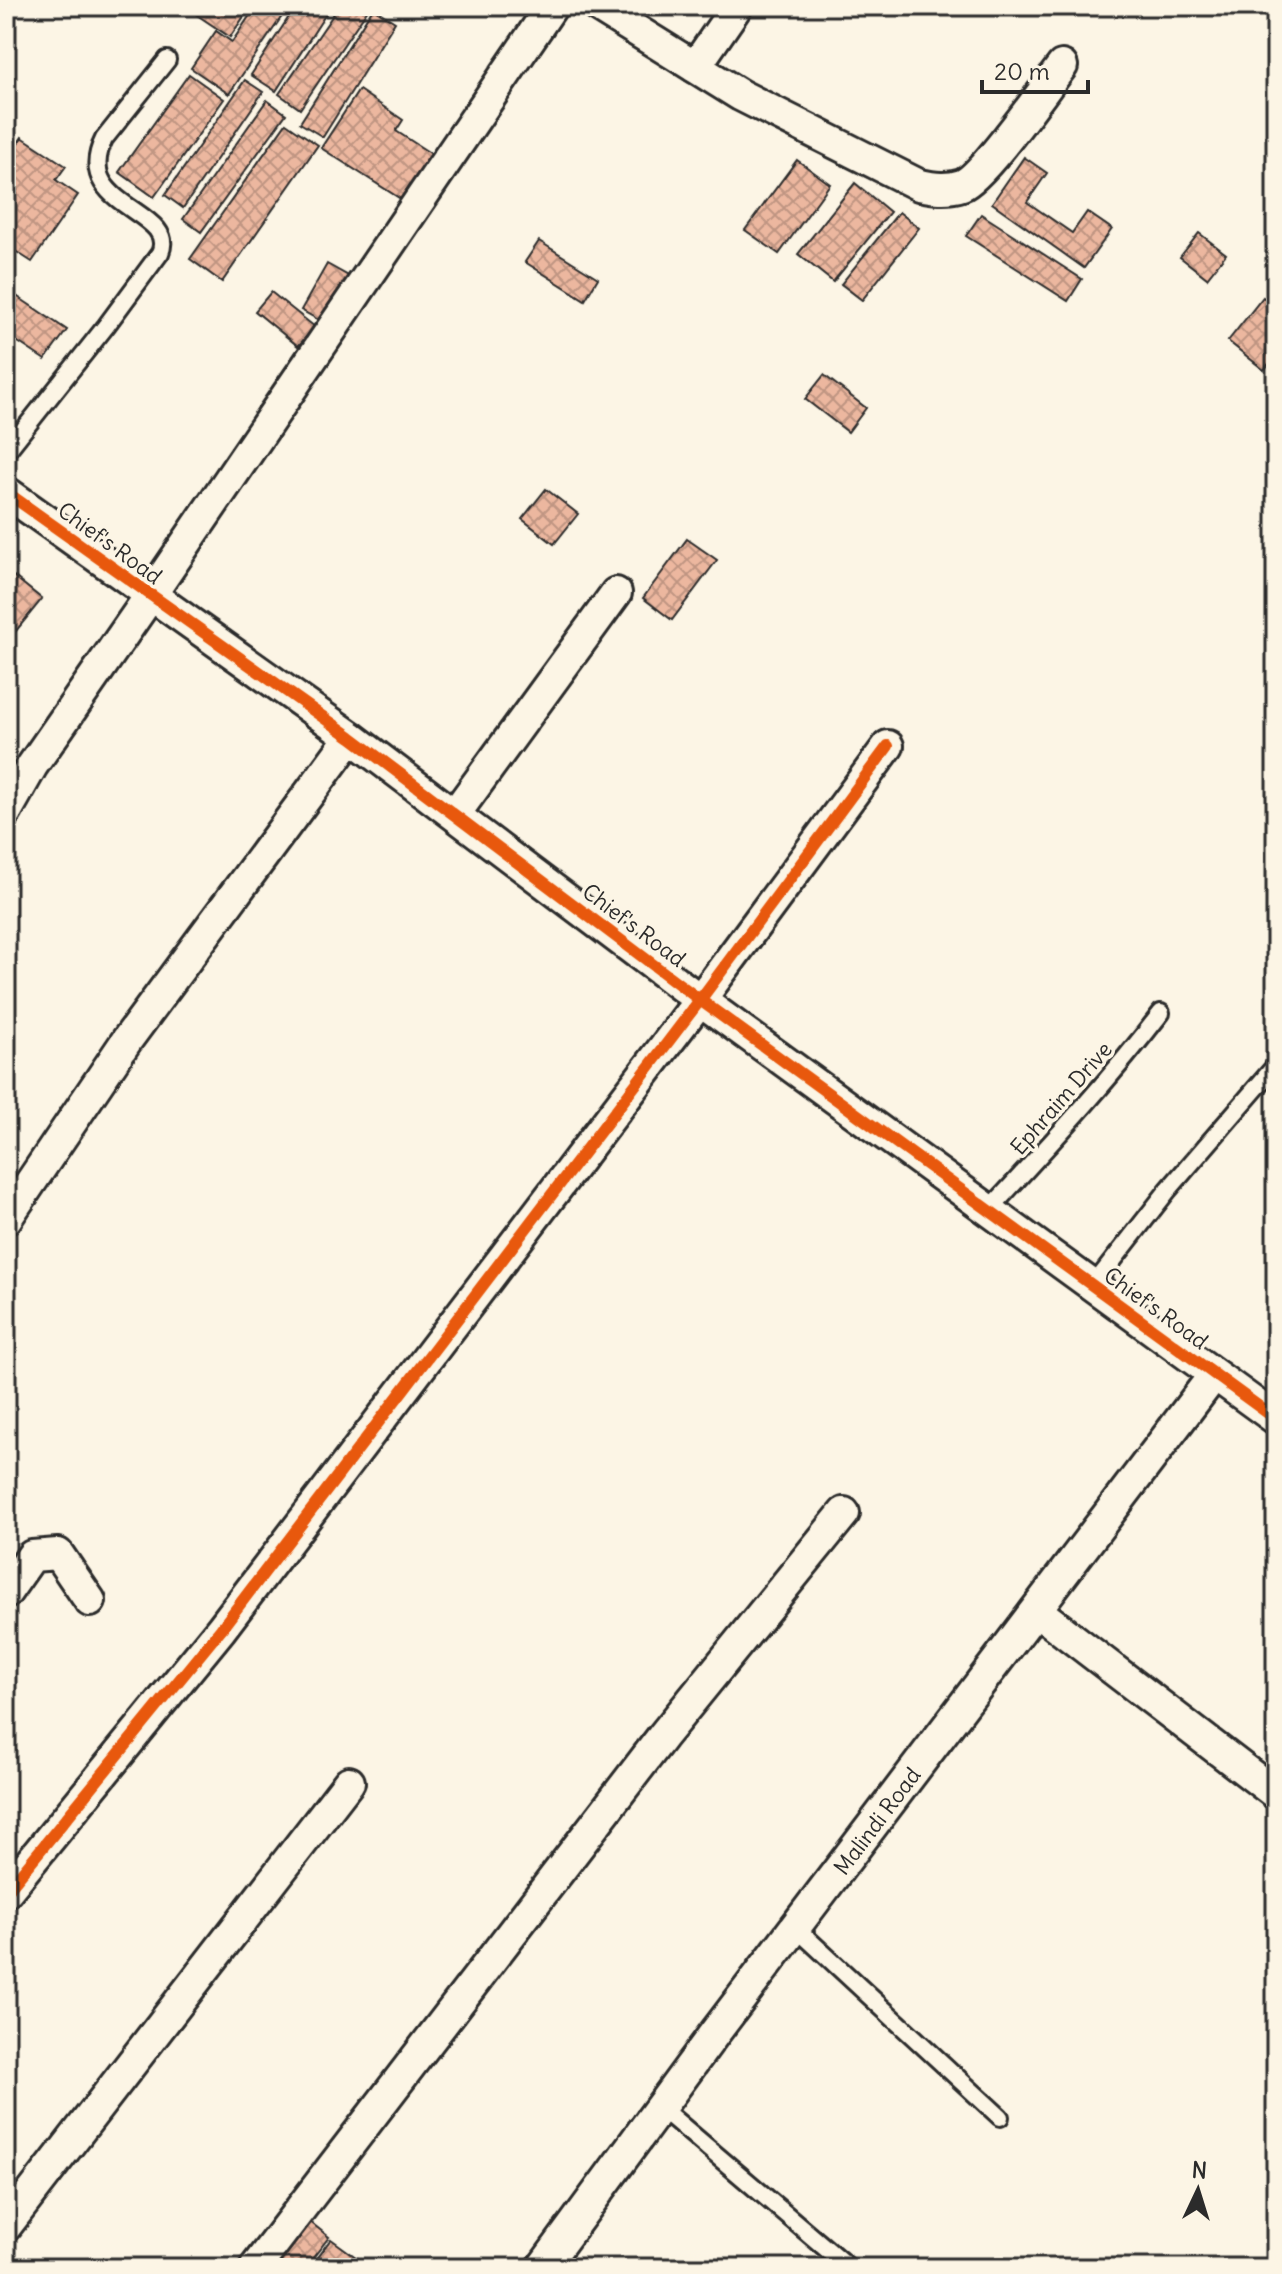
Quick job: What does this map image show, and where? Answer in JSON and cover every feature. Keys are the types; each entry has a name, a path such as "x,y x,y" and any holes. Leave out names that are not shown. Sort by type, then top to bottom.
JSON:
{"street":[{"path":"6,812 32,766 552,6"},
{"path":"597,6 740,95 919,185 945,189 965,184 984,166 1062,66"},
{"path":"695,67 737,6"},
{"name":"Chief's Road","path":"6,492 351,737 700,1000 1276,1419"},
{"path":"455,814 616,593"},
{"path":"6,1219 127,1040 351,737"},
{"path":"6,1892 221,1629 700,1000 888,746"},
{"name":"Malindi Road","path":"542,2268 1214,1375"},
{"path":"255,2268 662,1737 844,1513"},
{"path":"6,1593 32,1556 58,1554 90,1601"},
{"path":"1037,1611 1276,1794"},
{"path":"6,2226 349,1782"}],"lane":[{"path":"6,452 160,253 163,245 160,231 111,193 99,179 97,151 167,60"},
{"name":"Ephraim Drive","path":"990,1209 1050,1147 1161,1013"},
{"path":"1093,1286 1168,1190 1276,1065"},
{"path":"796,1928 1000,2117"},
{"path":"661,2108 849,2268"}],"building":[{"path":"194,6 251,6 230,37 191,11"},
{"path":"256,6 289,6 229,94 191,68 216,31 232,42"},
{"path":"296,6 331,6 276,91 251,75"},
{"path":"339,6 370,6 300,109 279,94"},
{"path":"373,8 395,22 323,137 300,123"},
{"path":"189,74 224,99 154,197 119,172"},
{"path":"245,80 263,92 183,208 165,195"},
{"path":"359,90 403,120 396,131 433,155 404,201 321,148"},
{"path":"267,100 286,114 201,232 183,219"},
{"path":"286,123 318,145 222,282 190,259"},
{"path":"22,137 66,166 56,180 78,195 32,262 6,245 6,161"},
{"path":"1024,157 1047,173 1027,202 1072,233 1087,212 1112,229 1084,268 992,203"},
{"path":"797,160 830,184 779,254 745,230"},
{"path":"855,183 890,212 833,282 798,254"},
{"path":"899,212 919,228 862,300 841,284"},
{"path":"981,214 1082,279 1068,301 966,236"},
{"path":"1199,233 1226,254 1207,278 1180,257"},
{"path":"539,241 598,278 585,300 525,262"},
{"path":"327,264 350,277 324,323 301,310"},
{"path":"6,289 67,330 45,360 6,334"},
{"path":"271,292 315,327 298,346 255,311"},
{"path":"1263,297 1276,307 1276,355 1264,370 1228,341"},
{"path":"824,375 866,408 848,432 805,399"},
{"path":"546,489 578,514 554,544 522,519"},
{"path":"687,539 717,560 672,620 643,598"},
{"path":"6,570 42,599 11,637 6,633"},
{"path":"309,2221 329,2237 305,2268 272,2268"},
{"path":"331,2239 371,2268 309,2268"}],"cycle path":[{"path":"6,492 351,737 700,1000 1276,1419"},
{"path":"6,1892 221,1629 700,1000 888,746"}]}
